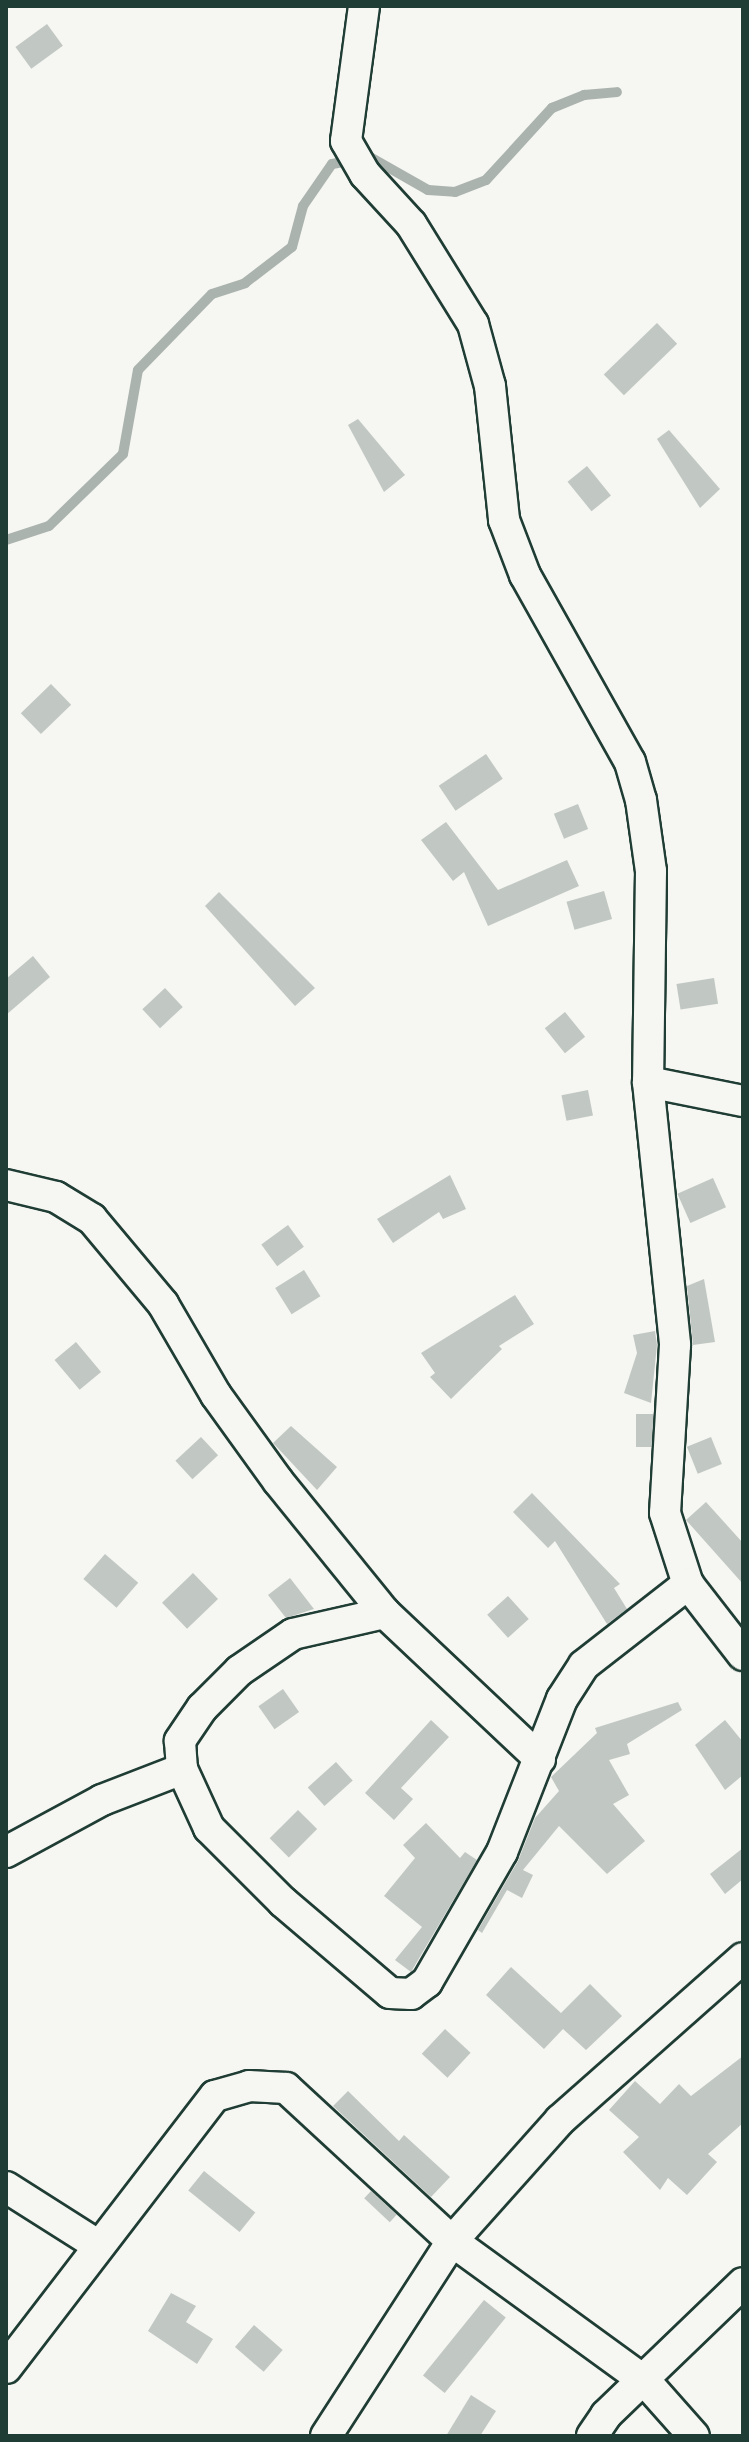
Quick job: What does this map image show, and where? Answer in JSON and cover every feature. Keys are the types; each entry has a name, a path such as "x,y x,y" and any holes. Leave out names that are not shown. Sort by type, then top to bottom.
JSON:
{"street":[{"path":"364,6 346,141 365,174 411,224 473,324 490,386 504,520 525,575 630,762 641,800 651,871 648,1082 675,1345 665,1513 688,1584 743,1655"},
{"path":"648,1082 743,1101"},
{"path":"6,1185 56,1197 92,1219 163,1304 216,1395 278,1481 385,1613 540,1759"},
{"path":"385,1613 293,1634 239,1671 202,1708 180,1741 182,1769 209,1828 283,1902 390,1993 411,1994 427,1982 502,1852 562,1699 584,1665 688,1584"},
{"path":"6,1852 74,1813 182,1769"},
{"path":"326,2436 452,2241 560,2120 743,1958"},
{"path":"6,2368 215,2096 249,2086 286,2088 452,2241 646,2382 694,2436"},
{"path":"6,2187 99,2246"},
{"path":"592,2436 606,2415 646,2382 743,2283"}],"building":[{"path":"47,24 63,46 31,69 15,47"},
{"path":"657,323 677,344 624,395 604,374"},
{"path":"358,419 405,475 384,492 348,425"},
{"path":"669,430 720,489 700,508 657,439"},
{"path":"587,466 611,496 591,511 568,482"},
{"path":"51,684 71,705 41,734 21,713"},
{"path":"486,754 503,779 456,811 439,786"},
{"path":"578,804 588,829 564,839 554,814"},
{"path":"446,822 498,890 567,860 579,886 488,926 464,872 453,881 421,840"},
{"path":"604,891 612,919 575,930 567,902"},
{"path":"219,892 315,988 295,1006 205,906"},
{"path":"33,956 50,977 6,1015 6,979"},
{"path":"714,978 718,1004 681,1010 676,984"},
{"path":"165,988 183,1007 160,1028 142,1009"},
{"path":"565,1012 585,1037 565,1053 545,1028"},
{"path":"588,1090 593,1116 566,1121 561,1095"},
{"path":"450,1175 466,1209 443,1219 439,1212 393,1243 377,1219"},
{"path":"713,1178 726,1207 690,1223 677,1194"},
{"path":"288,1225 304,1247 277,1266 261,1244"},
{"path":"304,1270 320,1296 292,1314 275,1288"},
{"path":"704,1279 715,1342 693,1345 687,1286"},
{"path":"515,1295 534,1324 499,1346 502,1349 451,1399 430,1377 435,1373 421,1353"},
{"path":"655,1331 657,1345 651,1403 624,1393 637,1353 633,1335"},
{"path":"76,1342 101,1372 80,1390 55,1360"},
{"path":"636,1414 653,1414 653,1447 636,1447"},
{"path":"291,1426 337,1467 317,1490 273,1443"},
{"path":"201,1437 218,1455 192,1479 175,1461"},
{"path":"711,1437 722,1464 698,1474 687,1447"},
{"path":"532,1493 620,1584 614,1588 627,1609 607,1624 555,1541 548,1548 513,1512"},
{"path":"706,1502 743,1543 743,1584 686,1520"},
{"path":"105,1554 138,1583 117,1608 83,1579"},
{"path":"193,1573 218,1599 187,1629 162,1603"},
{"path":"290,1578 314,1609 286,1618 268,1595"},
{"path":"508,1596 529,1619 508,1638 487,1615"},
{"path":"283,1689 299,1712 274,1729 258,1706"},
{"path":"678,1702 682,1710 627,1744 630,1754 609,1760 629,1795 613,1804 645,1841 607,1874 559,1826 523,1870 533,1875 522,1898 507,1890 482,1933 478,1930 518,1861 535,1818 559,1791 551,1777 597,1733 595,1728"},
{"path":"431,1720 449,1737 401,1788 413,1799 394,1820 365,1793"},
{"path":"725,1720 743,1742 743,1775 725,1790 695,1745"},
{"path":"336,1762 353,1781 324,1806 308,1787"},
{"path":"298,1810 317,1829 289,1857 270,1838"},
{"path":"426,1823 460,1858 465,1852 477,1860 411,1972 395,1960 422,1927 384,1896 415,1858 403,1845"},
{"path":"743,1848 743,1879 725,1894 710,1874"},
{"path":"511,1967 561,2013 590,1984 622,2016 586,2050 563,2029 544,2049 486,1995"},
{"path":"445,2029 471,2053 447,2078 422,2054"},
{"path":"743,2056 743,2123 708,2154 717,2162 687,2195 668,2178 660,2190 623,2152 639,2137 609,2110 635,2081 660,2104 679,2084 691,2096"},
{"path":"348,2091 399,2141 404,2135 450,2177 431,2197 333,2106"},
{"path":"204,2171 255,2213 240,2232 188,2190"},
{"path":"371,2191 397,2215 390,2222 364,2198"},
{"path":"171,2293 196,2306 186,2322 213,2339 197,2364 148,2331"},
{"path":"484,2300 506,2318 445,2393 423,2375"},
{"path":"254,2325 283,2350 264,2372 235,2347"},
{"path":"471,2395 496,2411 480,2436 446,2436"}],"waterway":[{"path":"6,540 49,526 123,454 138,370 212,294 245,283 292,247 303,206 332,164 370,157 428,190 455,192 486,180 552,108 584,95 617,92"}]}
